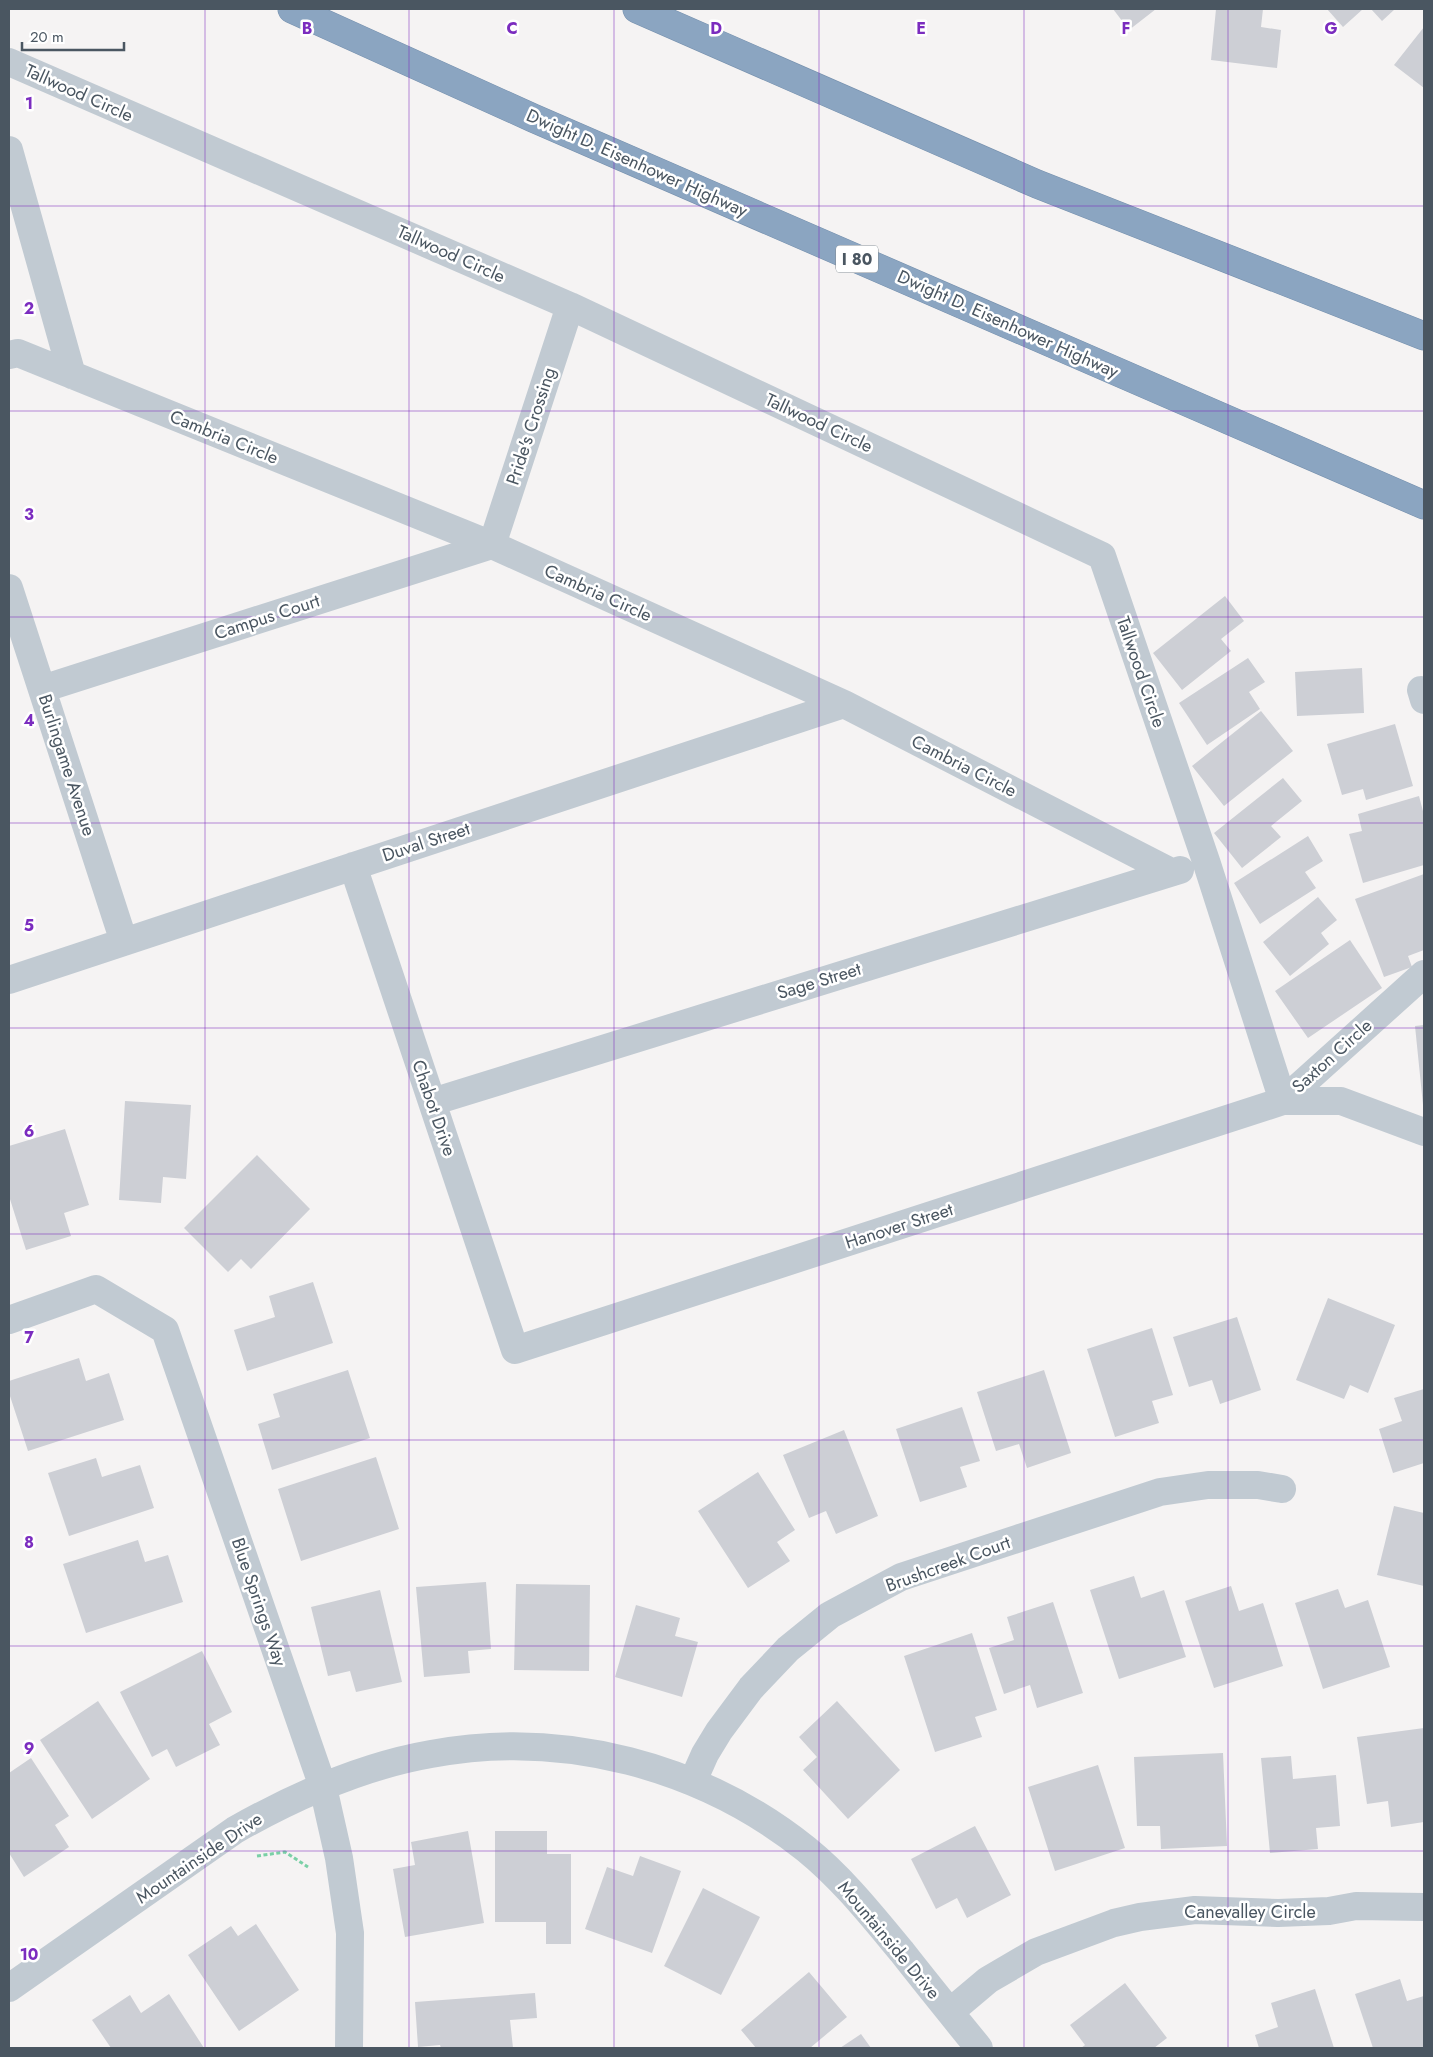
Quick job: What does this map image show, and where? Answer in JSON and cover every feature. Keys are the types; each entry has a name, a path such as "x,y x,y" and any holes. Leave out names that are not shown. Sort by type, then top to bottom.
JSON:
{"highway":[{"name":"Dwight D. Eisenhower Highway","path":"292,9 551,126 1424,505"},
{"path":"637,9 1037,184 1424,336"}],"street":[{"name":"Tallwood Circle","path":"9,62 570,306 1102,556 1207,864 1283,1101"},
{"path":"9,150 72,375"},
{"name":"Pride's Crossing","path":"492,545 570,306"},
{"name":"Cambria Circle","path":"9,355 18,353 492,545 844,704 1171,872"},
{"name":"Campus Court","path":"42,689 492,545"},
{"name":"Burlingame Avenue","path":"10,595 124,942"},
{"name":"Duval Street","path":"9,980 844,704"},
{"name":"Sage Street","path":"432,1102 1171,872 1207,864"},
{"name":"Chabot Drive","path":"353,866 515,1350"},
{"name":"Saxton Circle","path":"1283,1101 1424,974"},
{"name":"Saxton Circle","path":"1283,1101 1341,1102 1424,1132"},
{"name":"Hanover Street","path":"515,1350 1283,1101"},
{"name":"Blue Springs Way","path":"9,1320 96,1289 165,1330 322,1787 339,1858 350,1933 349,2048"},
{"name":"Brushcreek Court","path":"693,1781 705,1754 719,1731 750,1688 788,1649 830,1615 901,1577 1160,1492 1208,1485 1258,1485 1282,1489"},
{"name":"Mountainside Drive","path":"9,1988 235,1830 322,1787 378,1767 431,1754 503,1746 575,1750 646,1764 693,1781 728,1797 769,1822 808,1850 860,1901 979,2048"},
{"name":"Canevalley Circle","path":"950,2012 988,1980 1036,1952 1096,1929 1132,1919 1195,1910 1278,1914 1329,1911 1356,1906 1424,1907"}],"path":[{"path":"251,1856 285,1852 308,1867 311,1876"}],"building":[{"path":"1113,9 1156,9 1129,30"},
{"path":"1216,9 1263,9 1261,27 1281,30 1277,68 1211,60"},
{"path":"1327,9 1363,9 1343,27"},
{"path":"1371,9 1395,9 1382,21"},
{"path":"1424,27 1424,88 1394,65"},
{"path":"1225,596 1244,621 1221,639 1231,651 1182,690 1153,653"},
{"path":"1248,658 1265,682 1249,692 1260,709 1207,745 1179,703"},
{"path":"1362,668 1364,713 1297,716 1295,672"},
{"path":"1261,711 1293,751 1224,806 1192,766"},
{"path":"1395,724 1413,786 1366,800 1363,789 1342,795 1327,744"},
{"path":"1283,778 1302,801 1271,826 1281,837 1242,868 1214,833"},
{"path":"1419,796 1424,815 1424,865 1363,883 1349,834 1362,831 1358,814"},
{"path":"1308,836 1323,861 1305,872 1316,888 1260,924 1234,883"},
{"path":"1424,874 1424,950 1408,956 1412,967 1384,977 1355,899"},
{"path":"1318,897 1337,920 1321,933 1329,944 1290,976 1263,942"},
{"path":"1350,940 1382,988 1308,1038 1275,991"},
{"path":"1424,1025 1424,1105 1423,1105 1415,1026"},
{"path":"125,1101 191,1105 186,1179 163,1177 161,1203 119,1200"},
{"path":"65,1129 89,1205 64,1213 71,1236 26,1250 9,1196 9,1146"},
{"path":"257,1155 310,1209 251,1269 241,1259 228,1272 184,1228"},
{"path":"313,1282 333,1343 247,1371 234,1330 275,1317 269,1296"},
{"path":"1328,1298 1395,1325 1368,1393 1350,1385 1344,1399 1296,1380"},
{"path":"1237,1317 1261,1390 1220,1404 1212,1380 1189,1387 1173,1337"},
{"path":"1152,1328 1173,1395 1152,1401 1159,1423 1115,1437 1087,1349"},
{"path":"79,1358 86,1381 109,1373 124,1420 28,1451 9,1393 9,1381"},
{"path":"348,1370 370,1438 272,1470 258,1424 280,1417 273,1394"},
{"path":"1044,1370 1071,1453 1027,1468 1019,1444 996,1451 977,1392"},
{"path":"1424,1389 1424,1463 1393,1473 1379,1429 1402,1421 1394,1398"},
{"path":"962,1407 980,1461 960,1467 967,1487 920,1502 896,1429"},
{"path":"844,1430 878,1516 836,1534 826,1511 809,1518 783,1455"},
{"path":"376,1457 399,1529 301,1561 278,1489"},
{"path":"96,1458 102,1477 140,1465 154,1508 69,1536 48,1473"},
{"path":"758,1472 795,1530 777,1542 790,1561 748,1588 698,1511"},
{"path":"1394,1506 1424,1513 1424,1586 1377,1575"},
{"path":"138,1540 145,1562 168,1555 183,1602 86,1633 63,1564"},
{"path":"1134,1576 1141,1598 1164,1590 1186,1657 1119,1679 1090,1590"},
{"path":"486,1582 491,1649 468,1651 470,1673 424,1677 416,1587"},
{"path":"516,1584 590,1585 589,1671 514,1670"},
{"path":"1231,1586 1239,1611 1263,1603 1283,1666 1214,1688 1185,1601"},
{"path":"1338,1589 1345,1608 1368,1600 1390,1667 1323,1689 1295,1603"},
{"path":"380,1590 402,1682 356,1692 350,1671 328,1676 311,1607"},
{"path":"1053,1602 1083,1693 1037,1708 1030,1685 1004,1694 989,1648 1014,1640 1007,1617"},
{"path":"636,1605 680,1618 675,1636 698,1642 682,1697 615,1677"},
{"path":"972,1633 997,1710 975,1717 982,1737 935,1752 904,1656"},
{"path":"202,1651 232,1712 209,1724 220,1745 176,1767 167,1749 152,1757 120,1692"},
{"path":"98,1701 150,1779 92,1819 40,1740"},
{"path":"837,1701 900,1770 848,1819 803,1770 817,1757 799,1737"},
{"path":"1424,1728 1424,1822 1391,1827 1388,1801 1367,1804 1357,1737"},
{"path":"1223,1753 1227,1846 1161,1849 1160,1826 1137,1826 1134,1757"},
{"path":"1291,1756 1293,1779 1336,1775 1340,1826 1316,1828 1318,1849 1270,1853 1261,1758"},
{"path":"31,1758 69,1816 55,1825 69,1847 24,1877 9,1853 9,1773"},
{"path":"1098,1765 1125,1848 1055,1871 1028,1787"},
{"path":"975,1826 1011,1895 967,1918 957,1898 936,1909 911,1859"},
{"path":"468,1831 484,1923 405,1937 393,1869 415,1865 411,1842"},
{"path":"495,1831 547,1831 547,1854 571,1854 571,1944 546,1944 546,1922 495,1922"},
{"path":"640,1856 681,1871 652,1953 585,1929 607,1867 633,1876"},
{"path":"703,1888 760,1917 721,1995 664,1966"},
{"path":"256,1924 299,1990 239,2031 188,1955 231,1926 238,1936"},
{"path":"809,1972 847,2017 810,2048 756,2048 741,2030"},
{"path":"1400,1979 1407,2001 1424,1996 1424,2048 1373,2048 1355,1994"},
{"path":"1125,1983 1167,2038 1154,2048 1081,2048 1085,2045 1070,2025"},
{"path":"1315,1989 1334,2048 1259,2048 1255,2035 1278,2027 1271,2003"},
{"path":"535,1993 537,2018 510,2020 513,2048 441,2048 440,2045 418,2047 415,2002"},
{"path":"169,1994 204,2048 111,2048 92,2020 130,1995 141,2013"},
{"path":"861,2034 871,2048 840,2048"}]}
